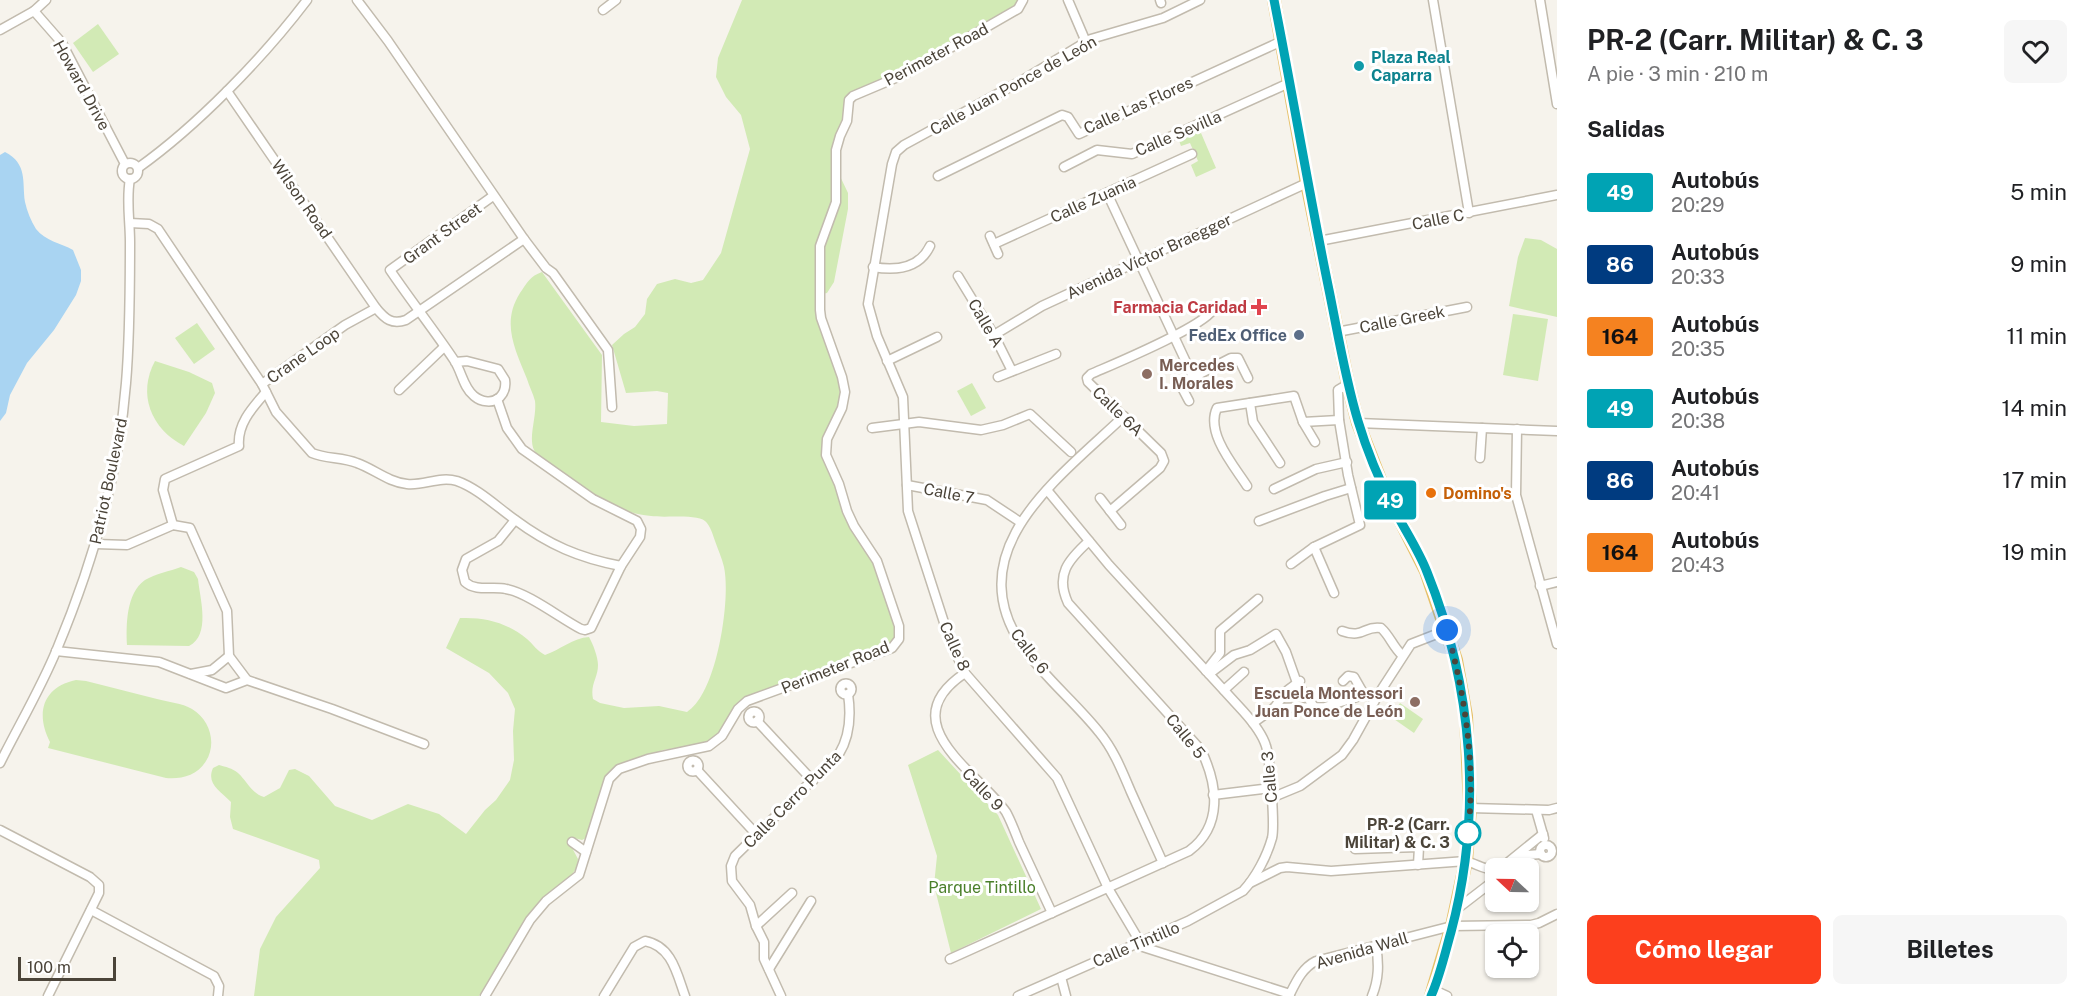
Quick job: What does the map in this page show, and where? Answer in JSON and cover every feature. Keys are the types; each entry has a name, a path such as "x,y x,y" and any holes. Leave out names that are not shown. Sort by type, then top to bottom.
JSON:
{"main road":[{"path":"1274,0 1307,183 1358,423 1381,482 1426,571 1456,660 1467,729 1470,808 1466,861 1452,926 1432,993"}],"street":[{"path":"0,30 34,10 46,0"},
{"path":"138,168 133,163 126,164 122,168 122,173 130,179 137,176 138,168 155,156 226,91 293,18 306,0"},
{"path":"357,0 493,196 609,350 612,407"},
{"path":"603,10 616,0"},
{"name":"Perimeter Road","path":"485,996 530,920 546,901 579,875 609,779 619,769 648,759 709,746 722,736 738,709 747,701 892,648 899,639 899,626 877,561 854,526 826,455 827,439 842,408 845,392 820,310 820,246 836,202 836,150 847,121 849,100 853,96 905,74 1018,9 1023,0"},
{"path":"1068,0 1086,42"},
{"name":"Calle Juan Ponce de León","path":"896,152 904,145 1021,81 1091,39 1163,18 1200,0"},
{"path":"1433,0 1469,213"},
{"path":"1540,0 1557,105"},
{"name":"Howard Drive","path":"34,10 62,43 126,164"},
{"name":"Calle Las Flores","path":"938,176 1062,114 1068,117 1079,134 1282,41"},
{"name":"Calle Sevilla","path":"1064,167 1097,150 1132,154 1289,83"},
{"name":"Wilson Road","path":"226,91 376,308"},
{"name":"Calle 8","path":"896,152 869,293 870,314 903,397 908,511 950,641 965,673 1057,778 1108,888 1140,941"},
{"name":"Calle Zuania","path":"998,254 992,240 1107,193 1192,154"},
{"name":"Patriot Boulevard","path":"0,763 56,651 96,544 117,455 126,385 130,322 128,194 130,179"},
{"name":"Avenida Víctor Braegger","path":"994,335 1042,306 1307,183"},
{"path":"1107,193 1193,376"},
{"name":"Calle C","path":"1319,241 1557,195"},
{"name":"Grant Street","path":"419,313 390,270 493,196"},
{"name":"Crane Loop","path":"130,223 149,224 158,229 261,384 345,325 376,308"},
{"path":"376,308 384,318 392,322 400,322 419,313 524,239"},
{"path":"873,267 890,270 904,268 926,255 930,246"},
{"name":"Calle A","path":"958,276 994,335 1012,371"},
{"name":"Calle Greek","path":"1337,332 1467,307"},
{"path":"1173,336 1209,316 1213,310"},
{"path":"419,313 455,362 466,387 473,395 486,401 497,399 503,393 506,385 498,369 467,361 455,362"},
{"name":"Calle 6A","path":"1110,511 1160,468 1164,461 1161,453 1088,382 1087,378 1091,374 1173,336"},
{"path":"887,361 937,337"},
{"path":"399,390 444,347"},
{"path":"998,377 1056,354"},
{"path":"1189,401 1180,384 1236,357 1248,378"},
{"path":"261,384 276,412 312,453 355,462 383,477 410,485 440,479 456,481 475,491 546,541 595,561 621,566"},
{"path":"1291,564 1314,547 1360,525 1348,475 1339,420 1338,390 1348,384"},
{"path":"173,525 163,490 165,479 239,446 238,435 241,425 266,392"},
{"path":"1247,486 1218,441 1214,416 1217,408 1294,396 1303,422 1315,442"},
{"path":"497,399 507,428 522,449 593,499 637,521 641,530 640,537 621,566 593,626 585,630 513,591 468,585 462,574 464,562 498,541 515,520"},
{"path":"1250,403 1253,422 1280,463"},
{"path":"872,428 919,422 971,430 990,429 1030,414 1071,452"},
{"name":"Calle 6","path":"1124,416 1047,490 1020,522 1007,548 1002,573 1002,597 1012,629 1025,649 1099,732 1114,753 1163,863"},
{"path":"1303,422 1339,420"},
{"path":"1358,423 1557,430"},
{"path":"1480,458 1482,428"},
{"path":"1517,429 1515,490 1540,586 1553,614 1557,644"},
{"path":"1274,489 1316,469 1347,462"},
{"name":"Calle 7","path":"907,485 987,500 1020,522"},
{"path":"1259,521 1351,488"},
{"name":"Calle 3","path":"1047,490 1089,541 1253,723 1267,747 1273,835 1250,884"},
{"path":"1100,498 1121,525"},
{"path":"96,544 127,545 173,525 190,528 226,611 229,656 247,680 309,700 424,744"},
{"name":"Calle 5","path":"950,958 1189,851 1206,835 1214,815 1208,765 1201,750 1068,603 1061,582 1065,568 1089,541"},
{"path":"1314,547 1334,593"},
{"path":"1540,586 1557,582"},
{"path":"1207,673 1220,652 1220,631 1258,599"},
{"path":"1342,631 1356,635 1373,628 1381,628 1402,655"},
{"path":"1271,798 1300,786 1342,755 1402,655 1411,644 1447,630"},
{"path":"1207,673 1234,655 1250,650 1276,634 1299,682 1315,708"},
{"path":"56,651 159,662 226,688 247,680"},
{"path":"191,674 212,670 229,656"},
{"path":"1224,690 1244,672"},
{"name":"Calle 9","path":"965,673 950,684 940,699 936,718 939,734 949,751 1006,813 1052,913"},
{"path":"1342,681 1348,676 1354,677 1361,694"},
{"path":"1253,723 1274,708 1288,690 1299,682"},
{"path":"1274,708 1315,708 1368,690 1378,694"},
{"name":"Calle Cerro Punta","path":"781,996 764,958 764,942 756,926 750,905 734,885 730,871 732,861 832,762 844,746 849,724 848,694"},
{"path":"757,721 813,781"},
{"path":"697,770 758,835"},
{"path":"1213,795 1271,788"},
{"path":"1470,808 1536,810 1557,808"},
{"path":"1536,810 1546,845 1540,848 1549,857"},
{"path":"0,830 90,877 99,885 99,893 48,996"},
{"path":"1513,858 1543,834"},
{"path":"573,842 586,852"},
{"path":"1355,849 1419,847 1418,865"},
{"path":"1524,858 1528,855 1549,857"},
{"path":"1250,884 1280,868 1287,867 1331,871 1466,861 1485,868"},
{"name":"Calle Tintillo","path":"1018,996 1196,918 1243,891 1250,884"},
{"path":"1456,909 1485,887"},
{"path":"756,926 792,893"},
{"path":"769,969 811,901"},
{"path":"91,910 214,976 219,986 218,996"},
{"name":"Avenida Wall","path":"1289,995 1307,966 1316,961 1452,926 1531,926 1557,914"},
{"path":"604,996 634,947 645,941 654,942 669,955 675,965 685,996"},
{"path":"1140,941 1143,947 1289,995"},
{"path":"1372,996 1379,970 1376,945"},
{"path":"1060,977 1066,996"},
{"path":"1432,993 1447,996"}],"green space":[{"path":"742,0 1020,0 1013,9 891,78 857,89 850,95 838,152 838,172 848,193 848,209 834,282 827,293 817,295 843,393 823,456 844,515 874,560 895,637 887,646 737,707 713,740 707,743 663,750 639,760 616,774 586,838 582,840 574,838 570,844 578,859 577,867 571,876 535,907 479,996 254,996 260,949 276,917 320,868 319,860 233,829 230,817 231,802 213,783 211,774 213,768 219,765 233,770 256,793 264,797 280,788 289,770 295,769 309,776 335,806 372,820 408,804 439,814 466,834 510,780 514,760 515,709 508,693 489,673 446,648 460,618 478,618 511,628 545,655 589,637 598,665 593,699 600,703 624,708 659,706 687,712 697,702 706,686 714,667 719,645 726,582 724,567 710,528 701,519 656,517 629,512 568,478 538,455 532,445 535,401 515,347 511,315 514,304 527,283 542,272 602,355 601,422 634,426 667,424 668,393 657,391 626,393 612,345 635,327 645,314 647,299 657,284 675,279 691,283 703,280 721,253 750,149 741,115 726,97 716,77 718,58"},
{"path":"98,24 119,54 93,72 73,43"},
{"path":"1198,126 1216,168 1196,177 1191,165 1198,161 1190,143 1181,146 1177,135"},
{"path":"1525,238 1541,240 1557,249 1557,317 1509,306 1518,257"},
{"path":"1513,314 1548,319 1538,381 1503,375"},
{"path":"197,323 215,349 194,364 175,338"},
{"path":"155,361 189,372 212,383 215,393 206,413 184,446 163,430 150,410 147,386"},
{"path":"972,383 986,408 971,416 957,391"},
{"path":"181,567 194,572 198,579 202,625 196,641 189,646 127,645 128,610 134,593 145,580"},
{"path":"76,680 192,709 203,719 210,732 211,747 206,761 189,776 166,778 48,748 50,742 43,721 45,703 56,689"},
{"path":"1400,703 1423,719 1414,733 1391,717"},
{"name":"Parque Tintillo","path":"938,750 998,815 1041,909 951,953 934,885 937,856 908,765"}],"water":[{"path":"5,152 21,168 25,202 34,226 44,236 73,250 81,270 81,281 76,295 54,330 27,363 10,395 6,413 0,421 0,155"}],"bus line":[{"name":"49","path":"1274,0 1307,183 1358,423 1381,482 1415,548 1437,599 1456,660 1466,716 1470,808 1466,861 1452,926 1431,996"}],"place":[{"name":"Plaza Real Caparra","path":"1359,66"},
{"name":"Farmacia Caridad","path":"1259,307"},
{"name":"FedEx Office","path":"1299,335"},
{"name":"Mercedes I. Morales","path":"1147,374"},
{"name":"Domino's","path":"1431,493"},
{"name":"Escuela Montessori Juan Ponce de León","path":"1415,702"},
{"name":"PR-2 (Carr. Militar) & C. 3","path":"1468,833"}],"route":[{"path":"1447,630 1456,660 1467,729 1470,808 1468,833"}]}
